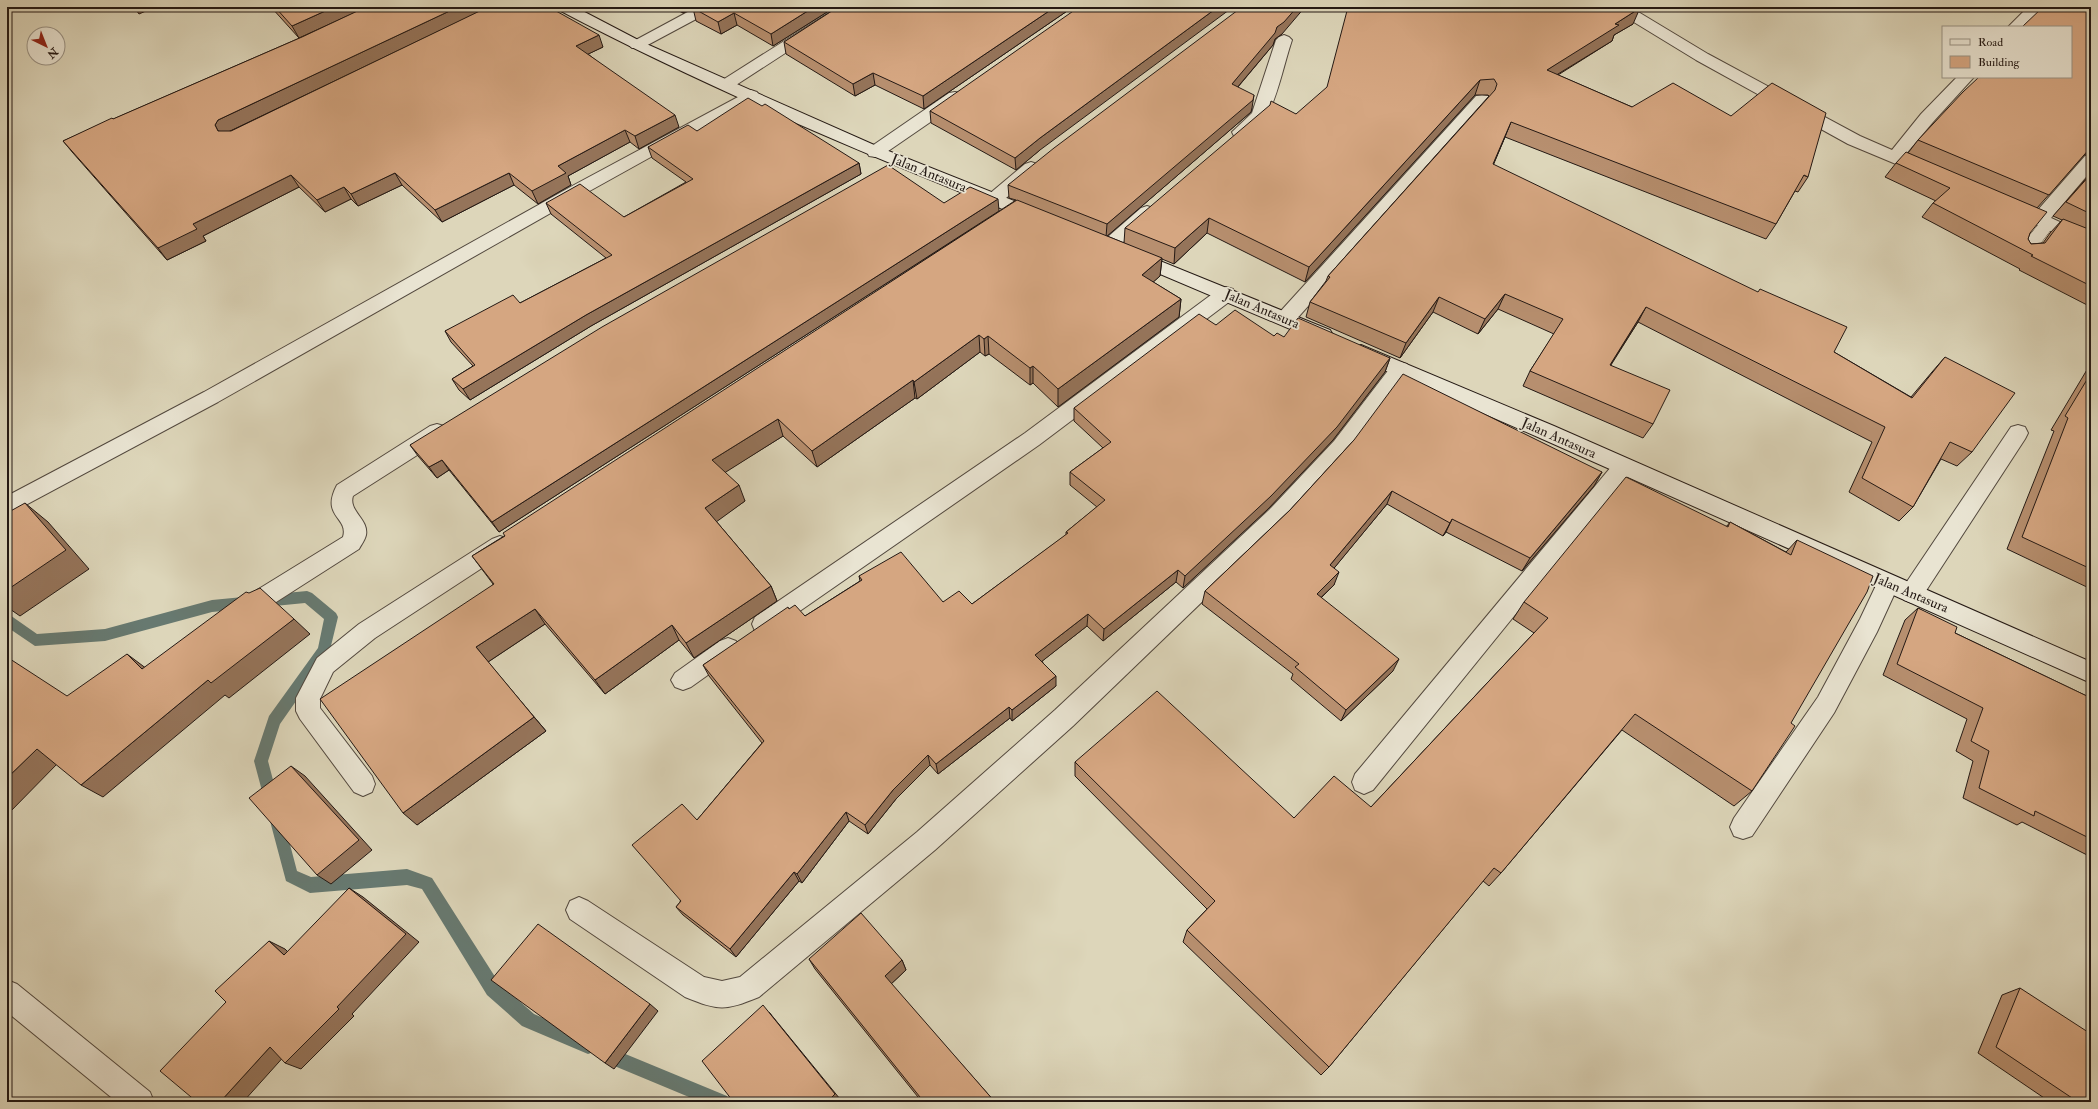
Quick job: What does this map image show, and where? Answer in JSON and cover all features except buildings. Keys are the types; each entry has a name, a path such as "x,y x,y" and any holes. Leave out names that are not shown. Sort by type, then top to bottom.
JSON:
{"street":[{"name":"Jalan Antasura","path":"564,7 637,45 727,84 875,152 1018,208 1052,223"},
{"path":"637,45 708,7"},
{"path":"727,84 848,7"},
{"path":"1618,7 1708,60 1854,140 1938,176"},
{"path":"2017,26 2037,7"},
{"path":"1231,140 1260,115 1284,40"},
{"path":"1895,157 1927,118 1965,78"},
{"path":"875,152 968,88"},
{"path":"7,506 211,397 587,185 751,95"},
{"path":"1286,318 1482,100"},
{"path":"994,199 1041,160"},
{"path":"2044,221 2091,160"},
{"path":"880,173 900,161"},
{"path":"1996,200 2091,243"},
{"name":"Jalan Antasura","path":"1161,201 1101,243 1286,318 1547,432 1888,584 1912,593 2091,674"},
{"path":"998,222 1018,208"},
{"path":"683,680 1032,439 1226,294"},
{"path":"579,910 695,987 713,994 727,996 749,987 926,841 1064,718 1277,516 1341,447 1400,369"},
{"path":"265,597 350,543 356,532 355,526 340,506 340,499 344,491 449,423"},
{"path":"1912,593 2018,433"},
{"path":"1364,782 1623,467"},
{"path":"363,784 308,711 308,698 325,664 367,631 515,535"},
{"path":"1743,827 1826,705 1869,625 1888,584"},
{"path":"7,994 140,1102"}],"lane":[{"path":"2025,252 2044,221"}],"waterway":[{"path":"7,619 35,640 105,635 212,606 307,597 331,617 324,650 274,721 261,761 291,876 310,885 407,877 427,883 493,989 528,1020 588,1046"},
{"path":"606,1054 721,1102"}]}
